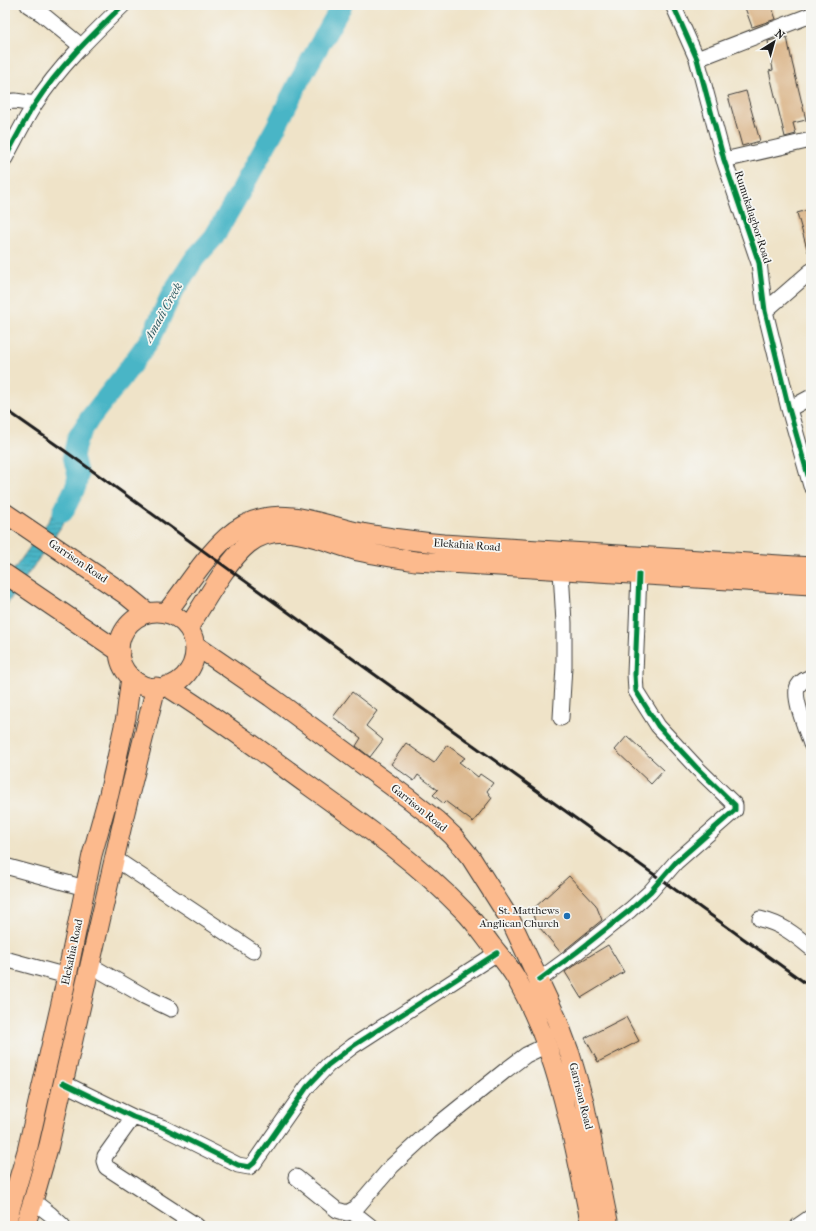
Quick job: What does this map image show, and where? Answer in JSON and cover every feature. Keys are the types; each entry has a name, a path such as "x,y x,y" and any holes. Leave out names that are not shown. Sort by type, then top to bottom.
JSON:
{"main road":[{"name":"Elekahia Road","path":"157,613 200,569 227,537 255,520 276,516 308,519 349,530 399,540 811,567"},
{"name":"Garrison Road","path":"12,518 56,546 126,595 157,613"},
{"name":"Elekahia Road","path":"192,637 234,558 248,544 260,537 275,533 293,532 358,551 415,561 811,585"},
{"path":"5,574 120,652"},
{"path":"157,613 174,616 182,621 192,637 195,655 193,664 188,672 174,684 161,687 147,686 131,677 122,661 120,652 121,639 127,627 136,618 157,613"},
{"name":"Garrison Road","path":"192,637 436,820 453,836 471,858 511,921 560,1026 584,1102 609,1226"},
{"name":"Elekahia Road","path":"6,1226 27,1151 67,976 85,888 125,722 131,677"},
{"name":"Garrison Road","path":"161,687 197,705 238,733 392,847 440,888 464,911 497,952 516,977 533,1011 547,1045 566,1109 591,1226"},
{"name":"Elekahia Road","path":"25,1226 49,1145 139,753 161,687"}],"street":[{"path":"28,5 42,14 81,46"},
{"path":"5,158 35,104 56,76 81,46 123,5"},
{"name":"Rumukalagbor Road","path":"673,5 697,59 724,160 759,263 765,311 789,409 811,486"},
{"path":"697,59 811,15"},
{"path":"5,102 15,101 35,104"},
{"path":"724,160 811,140"},
{"path":"765,311 811,271"},
{"path":"789,409 811,397"},
{"path":"561,571 564,644 561,718"},
{"path":"539,980 630,910 650,892 676,862 734,810 735,805 697,768 658,726 644,706 636,691 635,674 639,574"},
{"path":"811,677 800,682 797,689 797,698 811,744"},
{"path":"114,858 253,951"},
{"path":"5,866 85,888"},
{"path":"760,919 774,922 783,927 811,948"},
{"path":"63,1083 133,1117 162,1127 246,1168 251,1166 307,1087 328,1065 353,1046 497,952"},
{"path":"5,959 67,976"},
{"path":"90,965 171,1009"},
{"path":"296,1177 337,1210 347,1213 351,1211 356,1208 392,1166 430,1131 526,1055 547,1045"},
{"path":"133,1117 105,1156 104,1164 198,1226"},
{"path":"33,1201 63,1226"},
{"path":"351,1211 370,1226"},
{"path":"798,1226 811,1217"}],"water":[{"path":"74,485 79,487 68,517 5,607 5,582"}],"building":[{"path":"744,5 771,5 776,19 752,27"},
{"path":"787,37 806,120 793,123 796,134 785,137 769,71 773,70 768,41"},
{"path":"746,91 760,141 742,146 728,96"},
{"path":"811,209 811,252 808,252 797,213"},
{"path":"352,692 377,711 366,726 383,740 370,757 356,746 361,738 333,717"},
{"path":"627,736 664,770 651,784 615,750"},
{"path":"406,743 434,763 447,745 465,758 459,762 478,777 480,774 493,783 487,791 492,798 473,822 445,801 443,803 433,795 438,790 418,775 414,781 391,764"},
{"name":"St. Matthews Anglican Church","path":"569,876 596,905 602,920 561,953 535,922 532,910"},
{"path":"608,945 624,972 581,998 565,972"},
{"path":"626,1017 639,1041 598,1062 585,1038"}],"waterway":[{"name":"Amadi Creek","path":"63,512 76,486 78,476 73,456 77,439 90,418 151,338 172,293 195,258 214,237 342,5"}],"railway":[{"path":"5,409 811,987"}],"cycle path":[{"path":"5,158 31,110 54,77 87,40 123,5"},
{"path":"673,5 697,59 724,160 759,263 765,311 789,409 811,486"},
{"path":"539,980 630,910 650,892 676,862 735,810 735,805 697,768 658,726 636,691 635,674 639,574"},
{"path":"63,1083 133,1117 162,1127 238,1165 249,1167 254,1163 307,1087 328,1065 353,1046 497,953"}],"place":[{"name":"St. Matthews Anglican Church","path":"567,916"}]}
